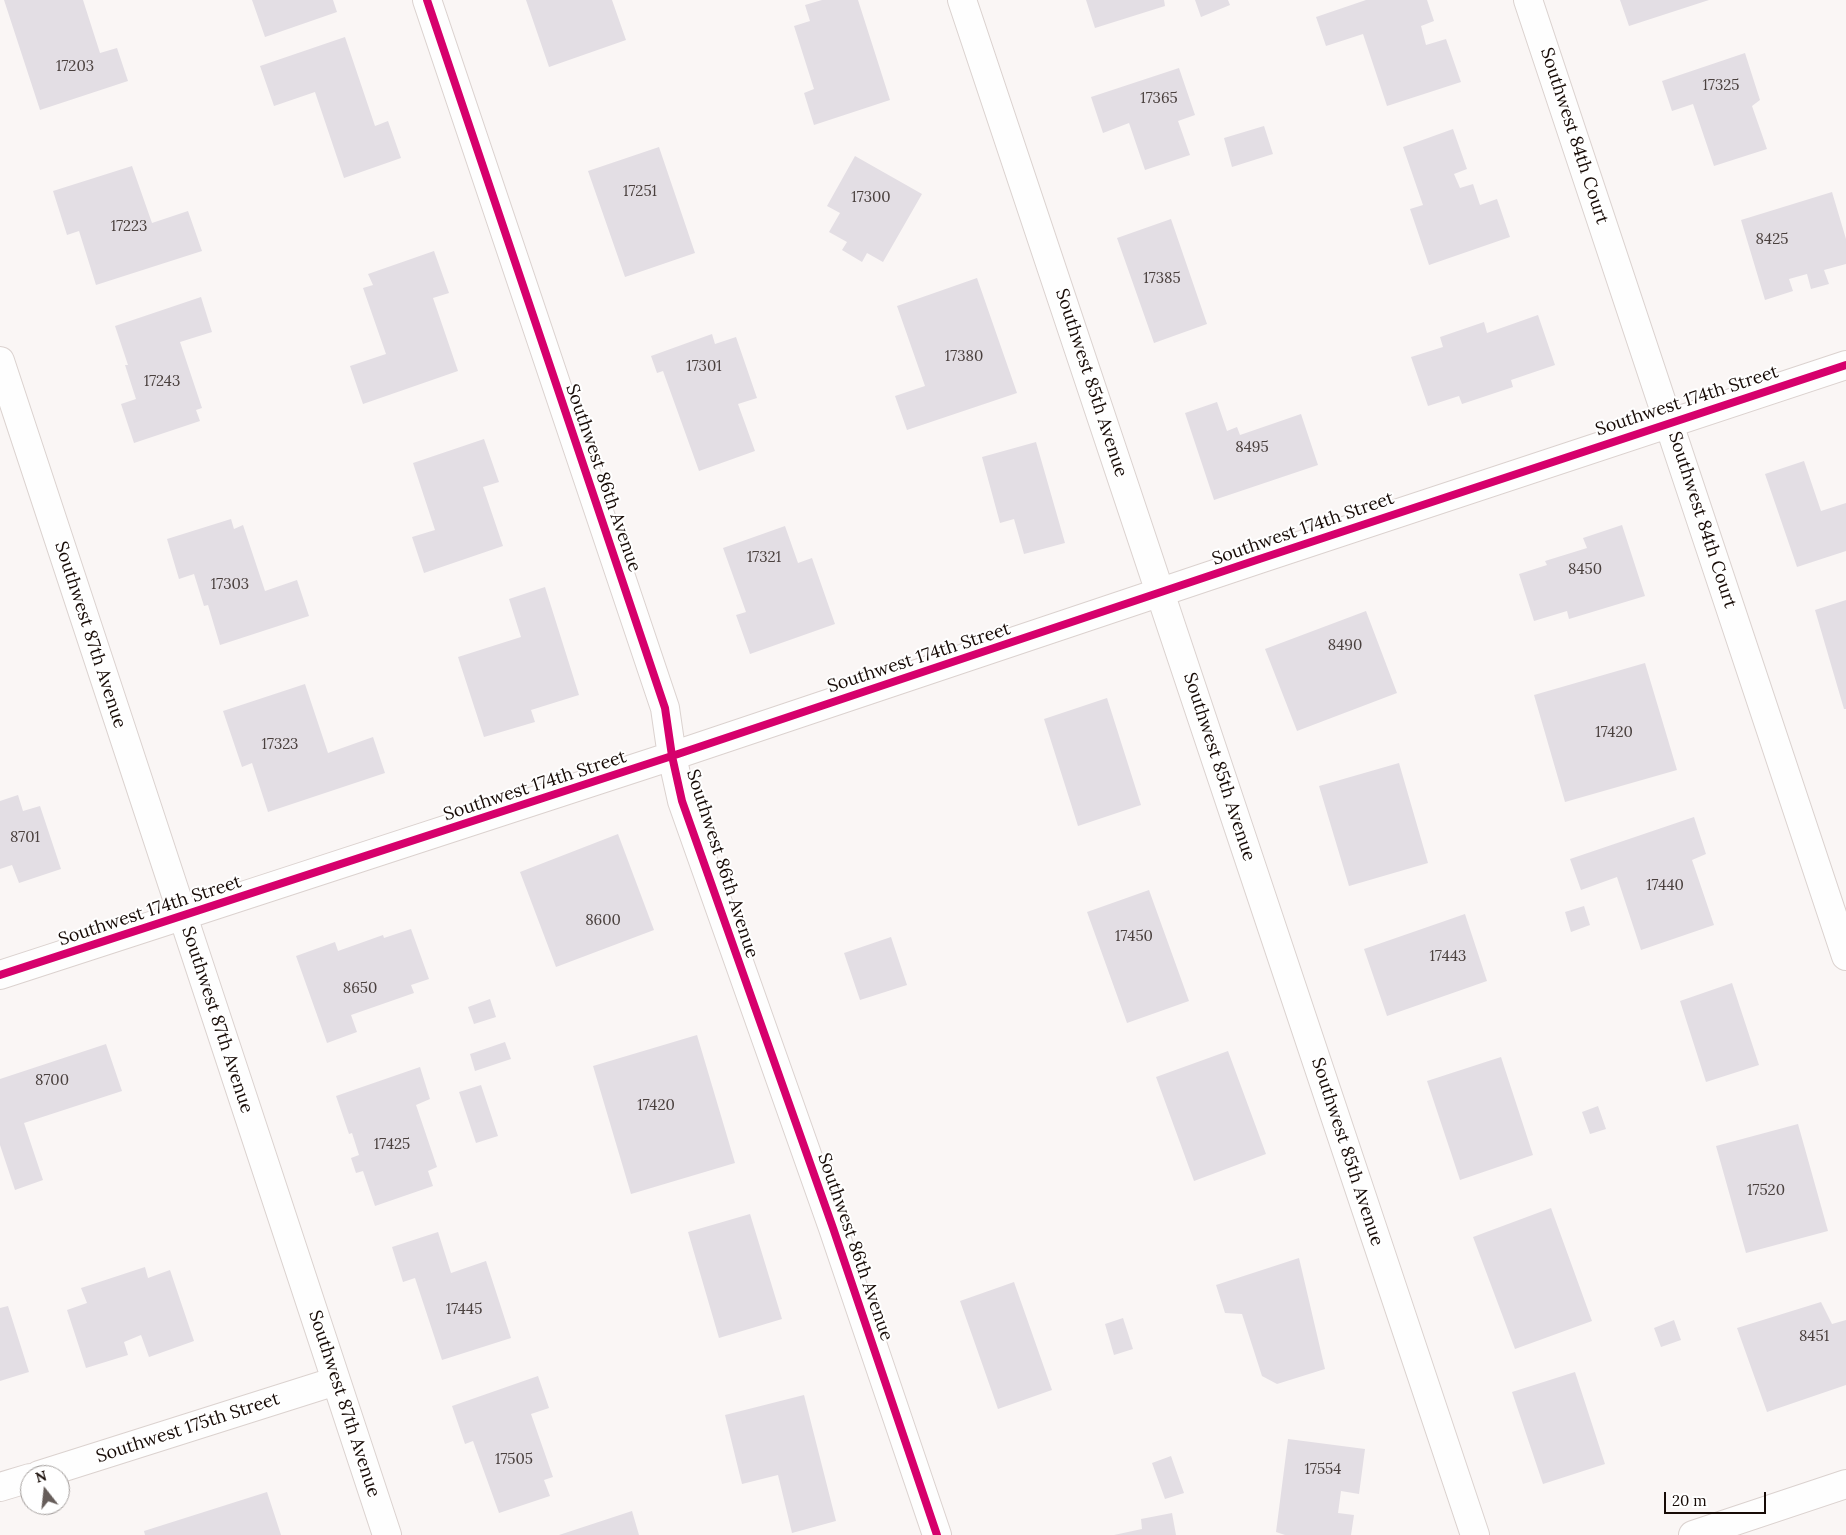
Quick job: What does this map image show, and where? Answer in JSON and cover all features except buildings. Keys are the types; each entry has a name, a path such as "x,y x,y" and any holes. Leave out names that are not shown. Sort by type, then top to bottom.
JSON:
{"street":[{"name":"Southwest 86th Avenue","path":"427,0 664,708 682,801 833,1228 937,1535"},
{"name":"Southwest 85th Avenue","path":"962,0 1475,1535"},
{"name":"Southwest 84th Court","path":"1528,0 1846,956"},
{"name":"Southwest 87th Avenue","path":"0,361 388,1535"},
{"name":"Southwest 174th Street","path":"0,975 672,756 1669,422 1846,365"},
{"name":"Southwest 175th Street","path":"70,1465 336,1381"},
{"path":"0,1487 20,1481"},
{"path":"1693,1535 1846,1484"}],"cycle path":[{"path":"427,0 665,708 672,756 682,801 833,1228 937,1535"},
{"path":"0,975 594,782 1846,365"}]}
